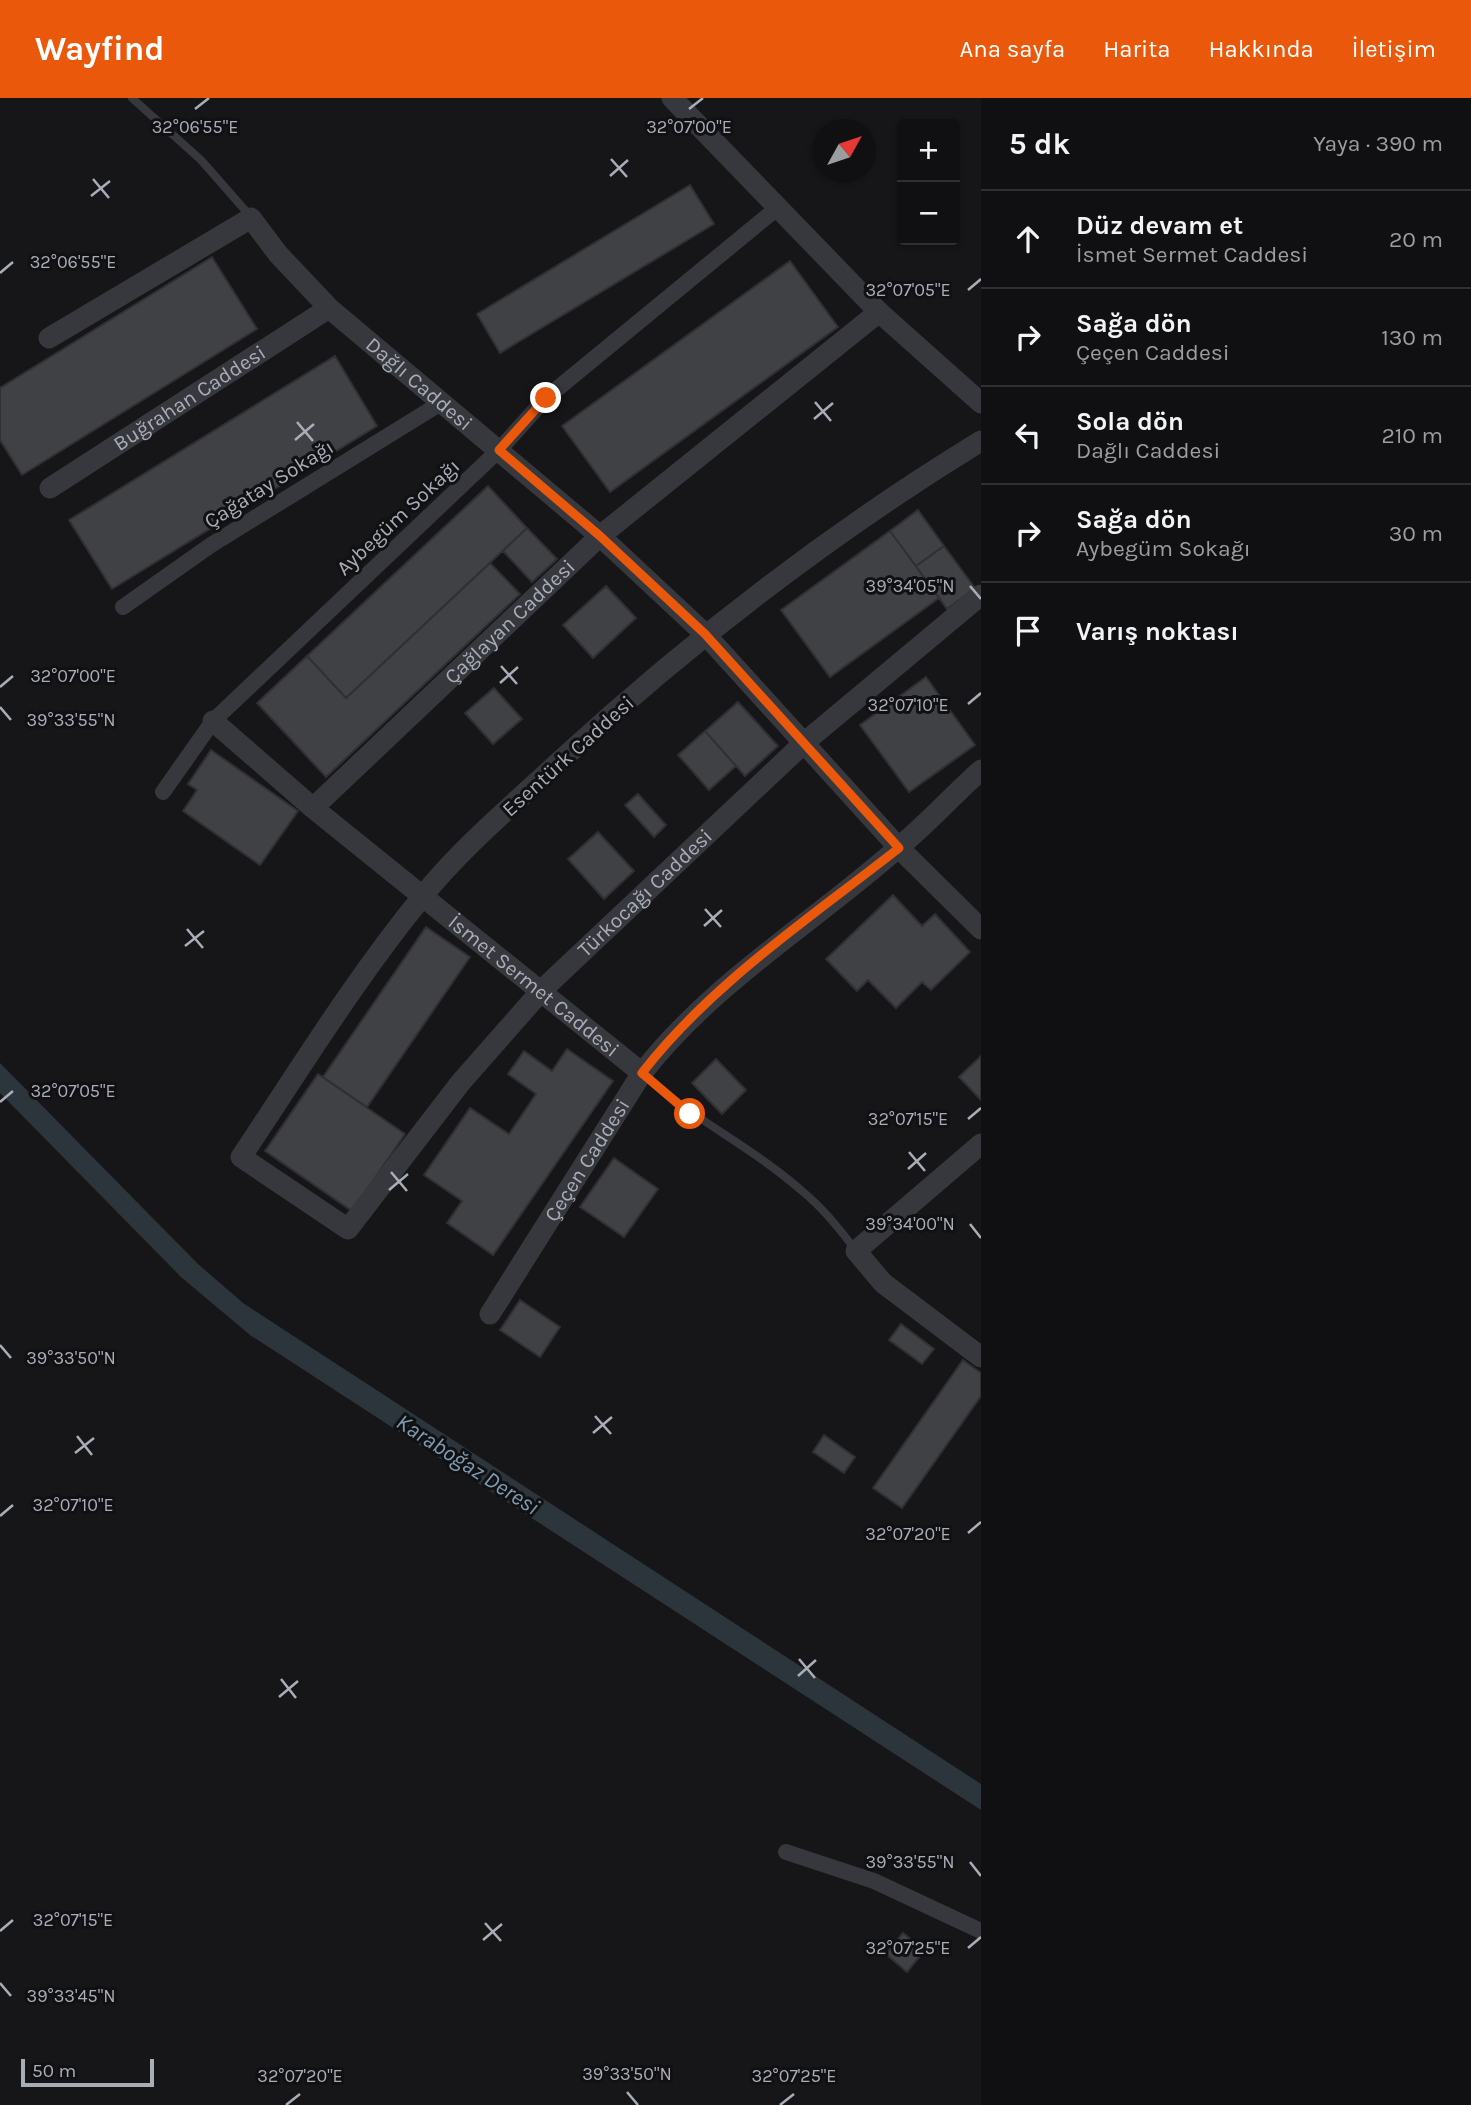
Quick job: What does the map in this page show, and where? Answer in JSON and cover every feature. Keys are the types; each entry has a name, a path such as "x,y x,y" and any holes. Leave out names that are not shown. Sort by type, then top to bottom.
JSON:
{"street":[{"path":"672,98 776,209 879,312 981,403"},
{"name":"Aybegüm Sokağı","path":"163,792 213,721 499,450 546,398 776,209"},
{"name":"Dağlı Caddesi","path":"251,218 278,254 329,308 600,536 705,634 899,848 981,929"},
{"path":"49,338 251,218"},
{"name":"Buğrahan Caddesi","path":"50,488 329,308"},
{"name":"Çağlayan Caddesi","path":"313,808 600,536 879,312"},
{"name":"Çağatay Sokağı","path":"123,607 211,545 441,403"},
{"name":"Esentürk Caddesi","path":"348,1228 241,1157 371,963 423,894 516,802 705,634 868,512 981,441"},
{"name":"Türkocağı Caddesi","path":"348,1228 461,1082 542,990 805,742 981,595"},
{"name":"İsmet Sermet Caddesi","path":"213,721 313,808 642,1073"},
{"name":"Çeçen Caddesi","path":"490,1314 642,1073 689,1020 747,967 899,848 981,770"},
{"path":"856,1251 981,1144"},
{"name":"İsmet Sermet Caddesi","path":"856,1251 883,1283 981,1357"},
{"path":"786,1852 874,1881 981,1931"}],"lane":[{"name":"Dağlı Caddesi","path":"132,98 201,160 251,218"},
{"name":"İsmet Sermet Caddesi","path":"642,1073 690,1114 745,1148 801,1189 856,1251"}],"water":[{"name":"Karaboğaz Deresi","path":"0,1063 198,1264 243,1303 981,1784 981,1810 250,1335 181,1277 0,1093"}],"building":[{"path":"690,185 714,224 500,353 477,314"},
{"path":"212,257 257,329 22,475 0,440 0,388"},
{"path":"790,261 838,327 610,492 562,426"},
{"path":"335,356 377,426 112,589 69,520"},
{"path":"488,486 527,528 346,698 307,656"},
{"path":"918,510 944,546 916,566 890,531"},
{"path":"527,528 557,559 532,582 503,551"},
{"path":"890,531 939,598 830,677 781,610"},
{"path":"944,546 975,588 947,609 916,566"},
{"path":"490,563 520,594 326,777 257,703 307,656 346,698"},
{"path":"606,586 636,618 593,658 563,625"},
{"path":"926,677 975,745 909,792 860,725"},
{"path":"494,688 522,719 493,744 465,713"},
{"path":"738,702 778,746 745,776 705,731"},
{"path":"705,731 736,766 709,790 678,755"},
{"path":"211,750 298,811 260,865 183,811 197,790 188,784"},
{"path":"638,794 666,825 654,837 625,805"},
{"path":"598,832 634,871 604,899 568,859"},
{"path":"893,895 922,926 935,914 970,952 931,990 922,982 896,1008 868,980 857,991 826,959"},
{"path":"426,927 470,957 367,1107 323,1077"},
{"path":"567,1049 613,1081 493,1255 447,1223 462,1201 424,1175 470,1108 509,1134 536,1094 508,1074 524,1051 552,1071"},
{"path":"981,1056 981,1100 959,1077"},
{"path":"716,1059 746,1090 722,1114 692,1083"},
{"path":"318,1074 405,1134 352,1211 265,1151"},
{"path":"614,1158 658,1189 624,1237 580,1207"},
{"path":"520,1300 560,1327 540,1357 500,1330"},
{"path":"901,1324 934,1349 922,1364 889,1340"},
{"path":"963,1360 981,1373 981,1396 902,1508 873,1488"},
{"path":"824,1435 855,1457 844,1473 813,1452"},
{"path":"903,1933 925,1950 907,1972 886,1954"}],"route":[{"path":"546,398 499,450 600,536 705,634 899,848 747,967 660,1050 642,1073 668,1098 690,1114"}]}
